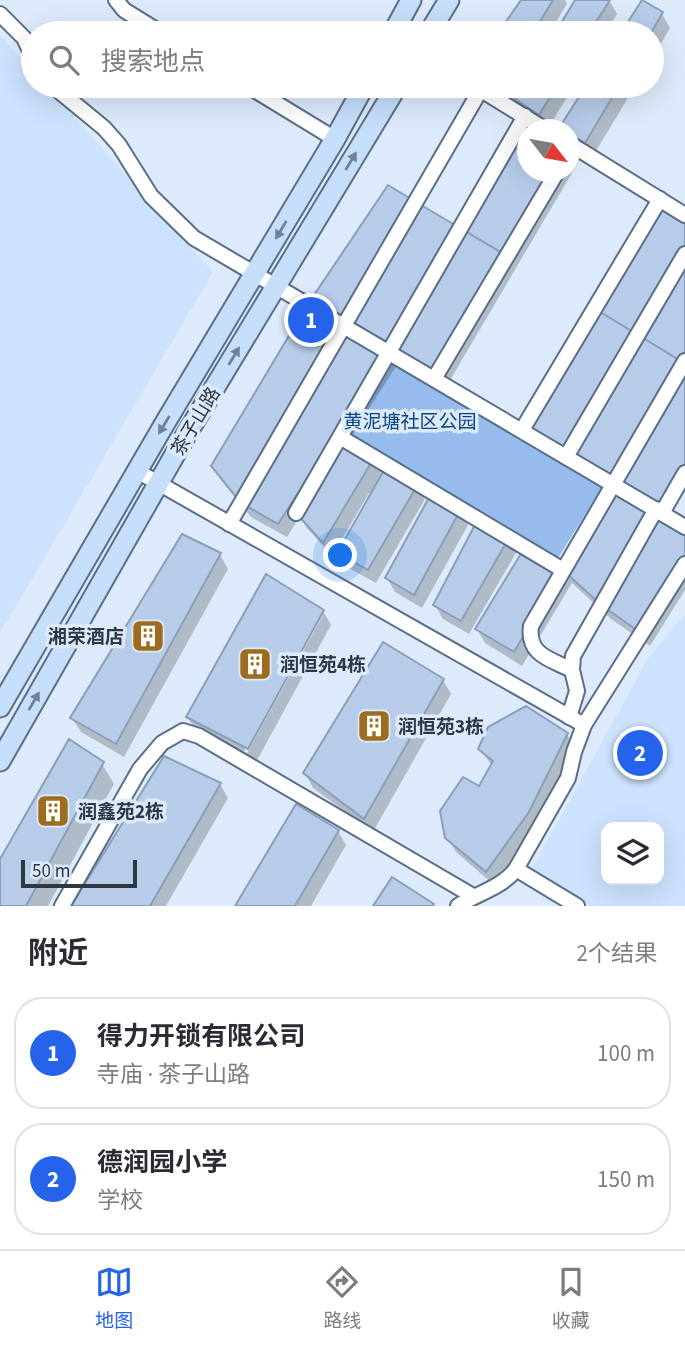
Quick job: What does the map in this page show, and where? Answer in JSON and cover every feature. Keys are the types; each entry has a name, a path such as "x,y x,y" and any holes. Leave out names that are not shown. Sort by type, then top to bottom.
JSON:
{"main road":[{"path":"400,21 411,0"},
{"path":"436,21 449,0"},
{"name":"茶子山路","path":"0,707 357,98"},
{"name":"茶子山路","path":"0,761 158,483 390,98"}],"street":[{"path":"116,0 124,10 142,21"},
{"path":"0,14 21,35"},
{"path":"68,98 104,128 151,196 186,231 216,253 255,273 685,527"},
{"path":"268,98 335,139"},
{"path":"229,524 472,98"},
{"path":"494,98 529,119"},
{"path":"296,513 524,116"},
{"path":"580,152 685,215"},
{"path":"434,379 551,182"},
{"path":"522,430 660,200"},
{"path":"566,457 685,254"},
{"path":"572,670 542,656 531,644 531,626 685,361"},
{"path":"340,437 563,570"},
{"path":"137,471 584,725"},
{"path":"569,717 577,691 572,670 573,656 659,511 685,473"},
{"path":"458,906 508,879 516,869 568,778 584,725 685,564"},
{"path":"62,906 140,769 162,743 183,731 199,736 473,896"},
{"path":"516,869 577,906"}],"shaded area":[{"path":"0,35 21,59 21,98 57,98 213,272 0,633"},
{"path":"685,615 685,906 591,906 528,876 649,657"}],"green space":[{"name":"黄泥塘社区公园","path":"392,358 603,486 558,558 347,436"}],"building":[{"path":"521,0 553,0 540,21 506,21"},
{"path":"575,0 610,0 597,21 562,21"},
{"path":"642,0 663,12 658,21 629,21"},
{"path":"514,98 550,98 539,115"},
{"path":"578,98 612,98 585,143 580,140 580,119 565,119"},
{"path":"517,130 517,182 551,182 507,256 460,228"},
{"path":"388,185 416,202 344,326 308,304"},
{"path":"660,199 685,215 685,254 638,335 595,309"},
{"path":"416,202 460,228 389,352 344,326"},
{"path":"460,228 507,256 434,379 389,352"},
{"path":"685,254 685,361 684,363 638,335"},
{"path":"308,304 344,326 241,503 211,466"},
{"path":"595,309 638,335 566,457 522,430"},
{"path":"344,326 389,352 278,524 241,503"},
{"path":"638,335 684,363 614,484 566,457"},
{"path":"685,364 685,465 656,509 614,484"},
{"path":"340,437 374,458 323,543 296,513"},
{"path":"387,465 418,484 368,570 337,553"},
{"path":"614,484 656,509 601,605 563,570"},
{"path":"432,492 461,509 414,595 385,578"},
{"path":"662,513 685,527 685,564 641,633 601,605"},
{"path":"478,519 509,538 461,621 433,605"},
{"name":"湘荣酒店","path":"182,534 221,553 116,744 70,718"},
{"path":"525,547 563,570 514,652 475,629"},
{"name":"润恒苑4栋","path":"266,574 324,610 248,749 186,717"},
{"name":"润恒苑3栋","path":"383,642 444,679 364,819 303,773"},
{"path":"526,706 568,733 529,812 486,872 445,838 440,811 463,777 479,786 493,761 478,749 488,727"},
{"name":"润鑫苑2栋","path":"69,739 104,762 26,906 0,906 0,859"},
{"path":"164,756 221,783 150,906 71,906"},
{"path":"296,804 339,830 295,906 235,906"},
{"path":"392,877 434,904 433,906 373,906"}],"place":[{"name":"得力开锁有限公司","path":"311,320"},
{"name":"湘荣酒店","path":"148,636"},
{"name":"润恒苑4栋","path":"255,664"},
{"name":"润恒苑3栋","path":"374,726"},
{"name":"德润园小学","path":"640,753"},
{"name":"润鑫苑2栋","path":"53,811"}]}
